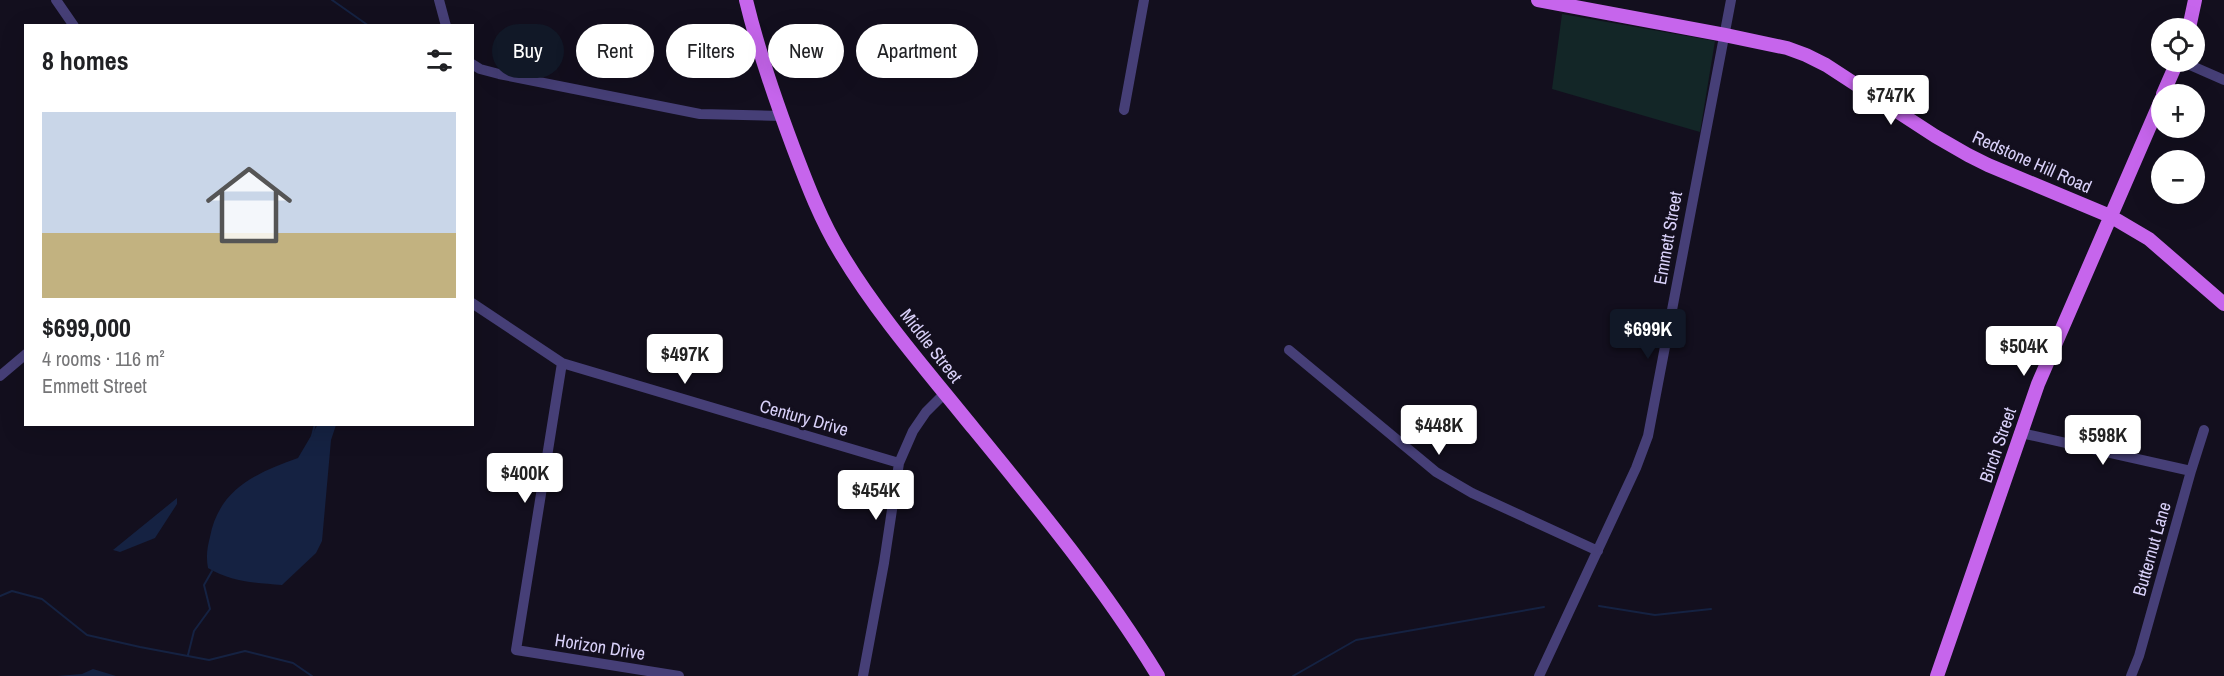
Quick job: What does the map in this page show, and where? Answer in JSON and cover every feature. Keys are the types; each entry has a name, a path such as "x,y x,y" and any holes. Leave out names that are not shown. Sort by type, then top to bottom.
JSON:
{"main road":[{"name":"Middle Street","path":"746,0 761,57 781,116 804,176 841,254 860,283 945,393 1058,532 1158,676"},
{"name":"Redstone Hill Road","path":"1538,0 1787,48 1816,60 1968,155 2110,216 2149,238 2224,304"},
{"path":"2191,18 2195,0"},
{"name":"Birch Street","path":"1937,676 2046,363 2151,121"}],"street":[{"path":"56,0 73,24"},
{"path":"439,0 446,24"},
{"path":"1124,110 1144,0"},
{"name":"Emmett Street","path":"1539,676 1636,468 1653,417 1696,176 1711,110 1731,0"},
{"path":"474,65 499,74 700,114 781,116"},
{"path":"2205,72 2224,80"},
{"name":"Century Drive","path":"474,304 562,363 899,463"},
{"path":"1289,350 1436,472 1472,493 1598,551"},
{"path":"0,376 24,356"},
{"name":"Horizon Drive","path":"562,363 516,650 679,676"},
{"path":"863,676 884,563 899,463 913,431 926,412 945,393"},
{"name":"Butternut Lane","path":"2131,676 2139,656 2204,430"},
{"path":"2021,432 2191,471"}],"green space":[{"path":"1562,14 1715,41 1700,132 1552,89"}],"water":[{"path":"317,426 336,426 331,440 322,541 316,553 282,585 235,579 208,568 209,541 215,520 231,495 254,477 298,458"},
{"path":"177,498 177,504 155,538 120,552 113,550"},
{"path":"93,669 116,676 57,676 82,674"}],"waterway":[{"path":"332,0 366,24"},
{"path":"312,436 314,426"},
{"path":"188,655 194,631 210,609 204,585 212,571"},
{"path":"0,596 12,591 42,599 87,635 209,660 245,651 293,663 312,676"},
{"path":"1599,606 1655,615 1711,609"},
{"path":"1293,676 1356,640 1544,607"}]}
